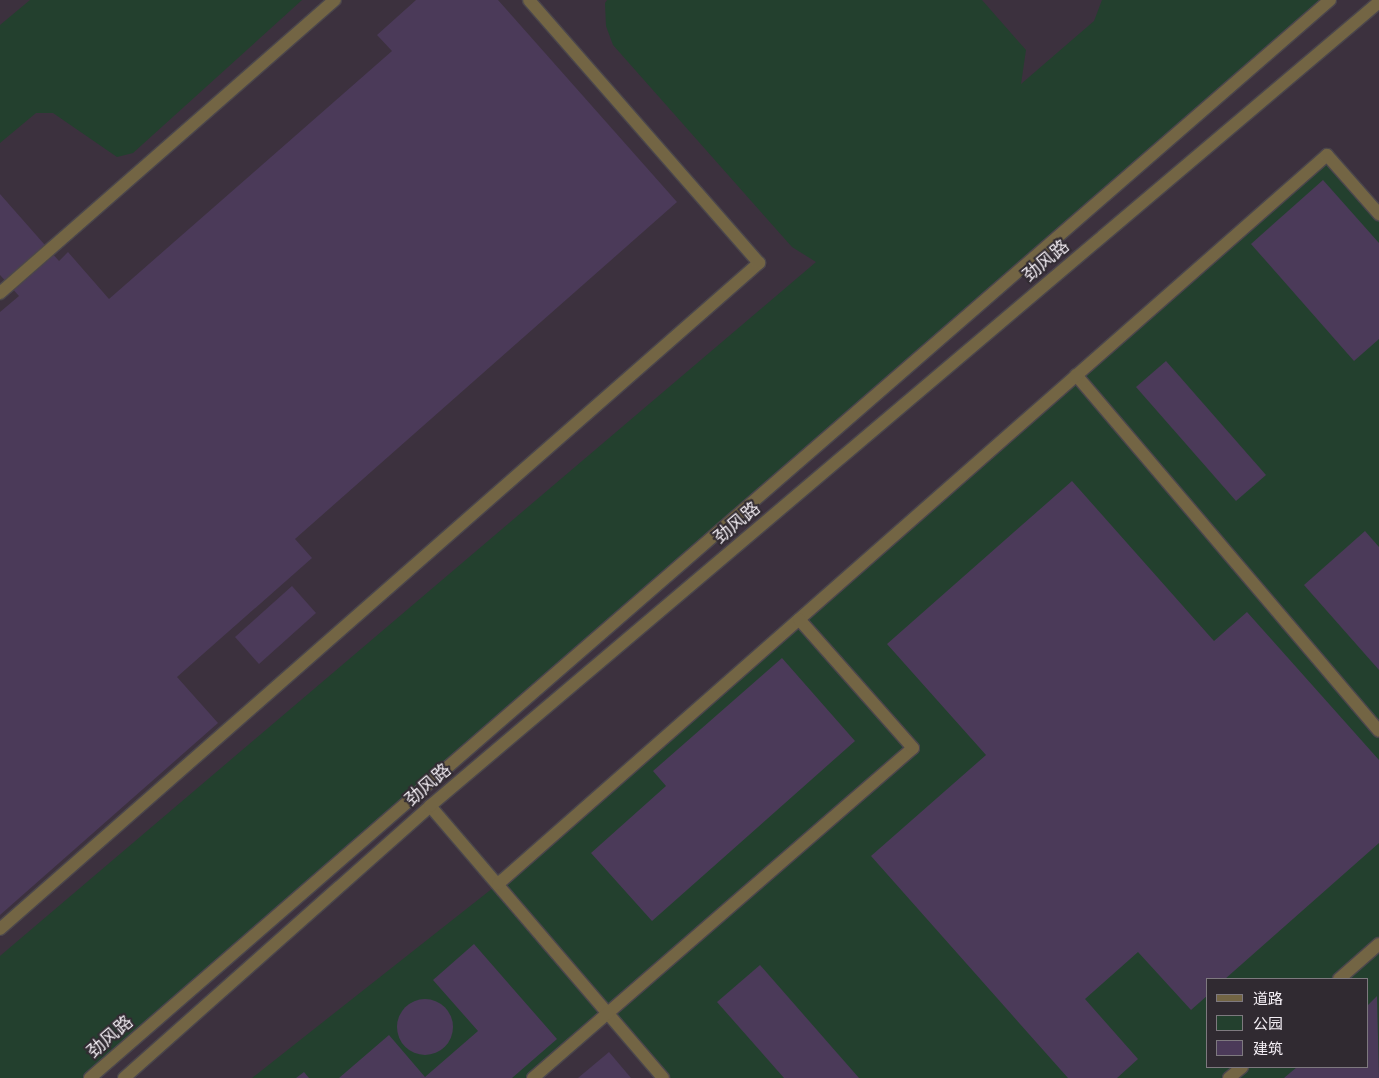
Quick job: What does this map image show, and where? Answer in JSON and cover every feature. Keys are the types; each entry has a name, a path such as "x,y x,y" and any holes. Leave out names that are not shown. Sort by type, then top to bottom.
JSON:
{"street":[{"path":"0,293 335,0"},
{"path":"1313,15 1321,0"},
{"name":"劲风路","path":"90,1078 1330,0"},
{"path":"0,929 759,263 534,2"},
{"name":"劲风路","path":"124,1078 430,806 1379,2"},
{"path":"498,884 1327,155 1379,214"},
{"path":"1076,375 1379,731"},
{"path":"533,1078 608,1015 913,748 799,619"},
{"path":"430,806 662,1078"},
{"path":"1341,978 1379,944"},
{"path":"1229,1078 1241,1068"}],"shaded area":[{"path":"0,0 1379,0 1379,1078 0,1078"}],"green space":[{"path":"30,0 302,0 133,153 117,157 53,113 36,113 0,143 0,25"},
{"path":"607,0 982,0 1026,50 1021,84 1094,21 1102,0 1321,0 90,1078 0,1078 0,956 816,262 792,247 613,45 606,26 605,3"},
{"path":"1327,155 1379,214 1379,1078 663,1078 608,1015 533,1078 252,1078 498,884"}],"building":[{"path":"416,0 498,0 677,202 295,539 312,558 177,677 218,723 0,915 0,312 19,296 0,275 0,194 59,261 68,252 109,299 392,51 377,35"},
{"path":"1323,180 1379,243 1379,339 1354,361 1251,244"},
{"path":"1166,361 1266,475 1236,501 1136,387"},
{"path":"1072,481 1214,641 1247,612 1379,760 1379,843 1226,978 1206,978 1206,997 1191,1010 1138,952 1085,999 1138,1059 1117,1078 1068,1078 871,856 986,755 887,644"},
{"path":"1365,531 1379,547 1379,670 1304,585"},
{"path":"292,586 316,613 259,664 235,637"},
{"path":"782,658 855,741 652,921 591,853 666,786 653,771"},
{"path":"474,944 557,1039 512,1078 339,1078 389,1035 425,1077 478,1031 433,980"},
{"path":"760,965 859,1078 784,1078 717,1002"},
{"path":"1377,996 1379,1078 1284,1078 1296,1068 1369,1068 1369,1004"},
{"path":"425,999 436,1001 445,1007 451,1016 453,1027 451,1038 445,1047 436,1053 425,1055 414,1053 405,1047 399,1038 397,1027 399,1016 405,1007 414,1001"},
{"path":"609,1052 631,1078 578,1078"},
{"path":"304,1072 309,1078 296,1078"}]}
